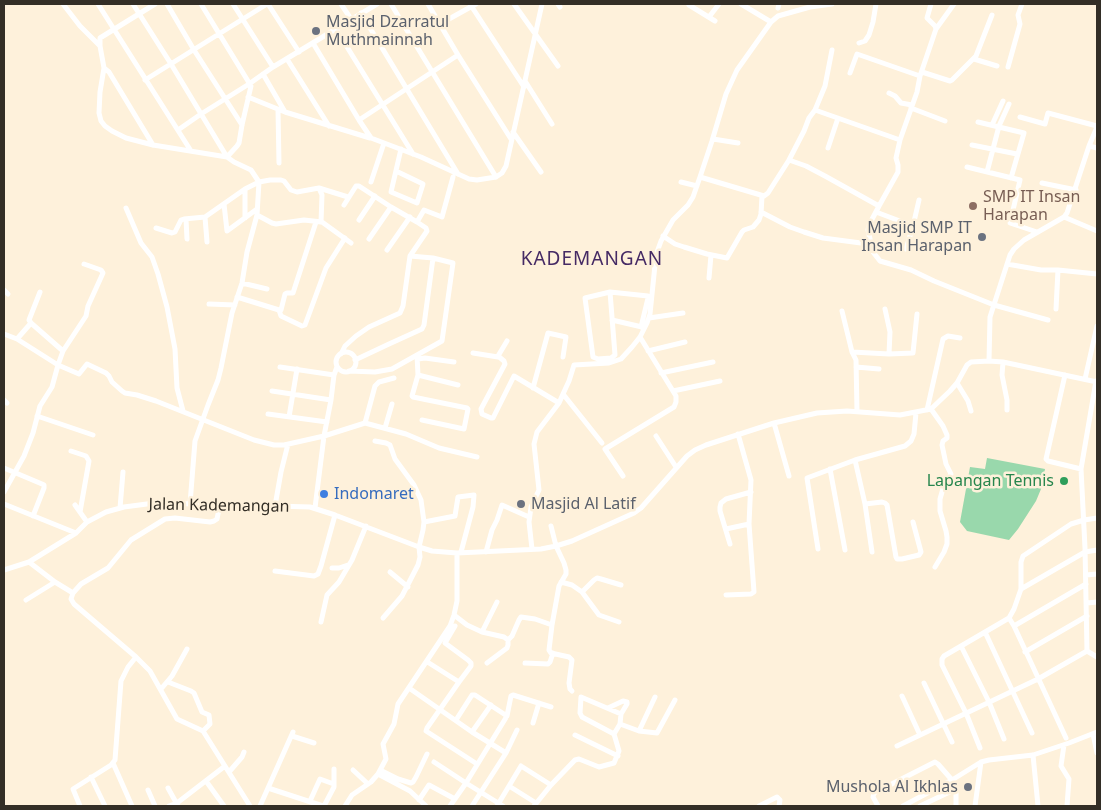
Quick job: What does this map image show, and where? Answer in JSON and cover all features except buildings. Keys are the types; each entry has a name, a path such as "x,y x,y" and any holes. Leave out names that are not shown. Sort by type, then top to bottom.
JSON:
{"street":[{"path":"63,4 80,26 100,46"},
{"path":"98,4 191,151"},
{"path":"133,4 227,157 251,170 257,179 257,212 247,252 242,283 235,305 218,380 195,441 190,504"},
{"path":"155,4 100,38 104,68 100,92 99,113 101,121 112,131 126,138 153,145 227,157"},
{"path":"167,4 242,125"},
{"path":"201,4 250,85 238,146 227,157"},
{"path":"234,4 273,67"},
{"path":"145,80 268,4 299,52"},
{"path":"341,4 351,19"},
{"path":"178,130 200,114 250,85 273,67 376,4"},
{"path":"390,4 496,177"},
{"path":"428,4 511,139"},
{"path":"514,4 558,66"},
{"path":"248,97 278,110 371,138 414,154 456,176 473,180 496,177 504,169 542,4"},
{"path":"696,10 700,4"},
{"path":"709,17 719,4"},
{"path":"741,4 771,22"},
{"path":"643,328 649,318 656,255 663,236 672,220 688,204 697,186 726,94 737,70 771,22 778,16 810,7 832,4"},
{"path":"859,44 865,41 874,22 876,4"},
{"path":"931,4 927,18 936,29"},
{"path":"954,4 936,29 900,140 896,158 898,172 869,225 869,238 878,260 911,270 994,305 1048,320"},
{"path":"1008,67 1020,24 1018,15 1022,4"},
{"path":"440,24 473,5 552,124"},
{"path":"689,5 715,21"},
{"path":"361,14 407,88 456,176 442,217 424,210 417,222"},
{"path":"850,73 857,54 921,74 951,81 976,56 992,15"},
{"path":"336,30 414,154"},
{"path":"313,43 371,138"},
{"path":"700,178 762,196 768,193 802,136 808,118 815,110 827,82 832,50"},
{"path":"359,120 458,55"},
{"path":"287,59 329,126"},
{"path":"974,59 996,66"},
{"path":"104,68 109,72 153,145"},
{"path":"263,74 285,112"},
{"path":"889,92 901,103 944,121"},
{"path":"986,172 993,149 995,126 1003,101"},
{"path":"995,126 1009,104"},
{"path":"278,110 278,163"},
{"path":"815,110 900,140"},
{"path":"989,361 990,320 1007,264 1014,249 1019,244 1064,217 1069,211 1089,146 1097,127 1048,113 1045,124 1020,117"},
{"path":"828,148 838,118"},
{"path":"978,122 1024,133 1011,178"},
{"path":"513,132 541,172"},
{"path":"713,139 738,143"},
{"path":"371,182 384,143"},
{"path":"972,145 1017,154"},
{"path":"1089,146 1097,148"},
{"path":"396,171 423,184 417,203 391,192 400,149"},
{"path":"789,160 812,169 879,206"},
{"path":"967,167 1020,180 1010,223 1037,232"},
{"path":"156,228 172,233 175,232 181,220 205,216 257,179 281,180 286,183 290,190 297,192 319,188 348,197"},
{"path":"681,182 697,186"},
{"path":"1042,183 1076,190"},
{"path":"316,508 324,436 334,374 337,367 336,360 347,343 369,328 400,313 403,306 410,256 426,231 426,228 410,217 357,186 344,205"},
{"path":"279,310 282,308 286,294 293,293 318,222 322,195 319,188"},
{"path":"245,189 245,218"},
{"path":"359,220 374,196"},
{"path":"663,236 680,246 727,258 742,232 753,227 759,220 762,196"},
{"path":"906,249 919,200"},
{"path":"224,204 227,231 257,212"},
{"path":"369,239 391,207"},
{"path":"126,208 141,243 152,257 160,282 174,340 177,388 183,411"},
{"path":"257,212 276,224 304,220 318,222 352,243"},
{"path":"761,212 790,227 823,238 860,243 869,238"},
{"path":"876,212 913,226"},
{"path":"205,216 207,242"},
{"path":"387,250 410,217"},
{"path":"1064,217 1097,231"},
{"path":"186,219 187,239"},
{"path":"237,297 279,310 282,316 302,326 305,325 326,268 345,238"},
{"path":"709,278 711,255"},
{"path":"337,367 343,372 388,371 418,357 441,342 453,263 434,258 410,256"},
{"path":"355,360 422,329 434,258"},
{"path":"4,492 24,456 33,433 40,406 52,387 63,351 86,316 88,306 103,273 102,270 84,264"},
{"path":"1007,264 1041,270 1097,274"},
{"path":"1056,309 1058,270"},
{"path":"242,283 267,289"},
{"path":"40,292 29,317 30,323 63,351"},
{"path":"532,549 529,517 531,507 539,490 535,457 535,438 538,430 564,394 574,365 609,363 621,359 640,337 643,328 648,296 610,292 585,298 592,356 595,359 611,358 615,355 610,292"},
{"path":"209,304 235,305"},
{"path":"885,309 890,332 889,354"},
{"path":"842,311 852,352 856,360 856,411"},
{"path":"649,318 683,313"},
{"path":"852,352 913,354 918,314"},
{"path":"612,320 643,328"},
{"path":"17,339 30,323"},
{"path":"1085,379 1097,326"},
{"path":"533,388 548,333 566,336 563,357"},
{"path":"4,334 17,339 58,365 79,374 86,364 106,373 122,391 183,411 254,440 278,445 288,444 324,436 364,423 410,436 440,448 477,457"},
{"path":"935,567 947,544 948,537 940,511 940,499 944,485 951,474 946,464 942,445 947,435 943,426 929,409 944,339 948,336 960,338"},
{"path":"623,476 605,448 674,407 676,399 640,337"},
{"path":"498,357 507,341"},
{"path":"648,351 685,342"},
{"path":"473,353 498,357 505,364 481,409 482,414 493,418 514,376 559,402"},
{"path":"341,354 349,354 355,360 354,367 349,371"},
{"path":"418,357 454,362"},
{"path":"418,357 418,375 412,396 468,409 464,429 422,420"},
{"path":"661,373 713,362"},
{"path":"1003,362 1002,375 1007,410"},
{"name":"Jalan Kademangan","path":"4,570 30,562 76,533 87,522 106,512 162,502 220,509 275,506 316,508 432,551 486,552 556,546 634,513 641,508 687,456 706,445 774,423 817,413 856,411 891,415 916,413 929,409 945,397 957,383 968,363 1003,362 1096,382"},
{"path":"280,367 334,374"},
{"path":"856,367 880,368"},
{"path":"289,417 297,370"},
{"path":"418,375 458,384"},
{"path":"1065,375 1046,459 1081,469"},
{"path":"364,423 375,386 380,382 394,378"},
{"path":"673,391 720,381"},
{"path":"1087,651 1087,603 1081,469 1096,382"},
{"path":"957,383 972,410"},
{"path":"272,391 331,400"},
{"path":"564,394 602,443"},
{"path":"385,428 392,404"},
{"path":"818,548 807,478 855,460 909,444 914,434 916,413"},
{"path":"268,414 327,422"},
{"path":"37,416 93,436"},
{"path":"774,423 789,476"},
{"path":"726,595 751,594 754,592 750,524 751,480 738,434"},
{"path":"656,436 676,467"},
{"path":"375,441 386,443 390,446 396,459 418,492 424,522 418,565 408,587 383,618"},
{"path":"275,506 288,444"},
{"path":"71,451 86,456 89,461 80,512"},
{"path":"855,460 865,504 872,552"},
{"path":"4,468 44,485 33,516"},
{"path":"830,469 845,550"},
{"path":"120,508 123,472"},
{"path":"730,544 720,511 722,503 726,499 751,492"},
{"path":"345,806 352,795 368,784 379,772 386,759 383,744 394,724 398,704 450,626 457,602 459,552 474,507 474,495 458,497 455,516 424,522"},
{"path":"865,504 882,502 887,506 896,558 898,559 919,555 920,552 913,522"},
{"path":"4,504 76,533"},
{"path":"75,505 87,522"},
{"path":"486,552 502,505 529,517"},
{"path":"220,509 217,519 210,522 175,518 164,519 131,540 108,568 81,584 73,593 71,599 74,604 150,671 177,719 204,731 250,806"},
{"path":"275,571 314,576 318,574 322,566 336,514"},
{"path":"980,748 966,713 941,662 944,656 1009,618 1021,589 1020,562 1022,556 1071,524 1097,518"},
{"path":"726,529 750,524"},
{"path":"322,622 327,595 338,582 348,565 366,526"},
{"path":"551,526 556,546 564,562 566,574 561,582 549,650 572,660 569,683 572,691"},
{"path":"1021,589 1085,552 1097,550"},
{"path":"30,562 55,582 73,593"},
{"path":"332,568 348,565"},
{"path":"390,572 408,587"},
{"path":"1086,575 1097,574"},
{"path":"582,592 597,578 621,585"},
{"path":"26,600 55,582"},
{"path":"561,582 572,585 582,592 599,615 619,622"},
{"path":"1014,626 1086,584"},
{"path":"482,632 498,602"},
{"path":"1087,603 1097,602"},
{"path":"454,615 467,625 482,632 504,637 508,640"},
{"path":"1026,652 1087,616"},
{"path":"487,663 507,648 508,640 512,636 521,617 535,619 552,625"},
{"path":"1009,618 1066,738"},
{"path":"455,626 445,643 472,664 427,728 427,732 477,764"},
{"path":"985,632 1032,733"},
{"path":"961,646 989,702 1004,739"},
{"path":"161,690 168,682 187,649"},
{"path":"1087,651 1097,657"},
{"path":"897,746 1038,679 1087,651"},
{"path":"525,663 548,664 553,653"},
{"path":"80,806 73,789 113,763 116,756 121,681 124,673 136,658"},
{"path":"429,663 459,682"},
{"path":"168,682 194,693 201,712 209,715 210,724 204,731"},
{"path":"924,683 952,742"},
{"path":"408,688 506,753"},
{"path":"456,720 472,695 477,695 506,716"},
{"path":"450,806 506,716 512,695 551,707"},
{"path":"902,696 920,735"},
{"path":"509,786 535,804 575,760 579,759 600,767 614,763 619,751 614,734 582,717 580,713 581,697 621,714"},
{"path":"638,731 654,697"},
{"path":"620,724 638,731 657,733 675,700"},
{"path":"608,708 625,701 627,702 621,714 620,724 614,734"},
{"path":"534,722 538,703"},
{"path":"472,732 492,705"},
{"path":"472,806 506,753 517,730"},
{"path":"904,806 981,762 1033,755 1095,733 1097,753"},
{"path":"260,806 293,734 314,743"},
{"path":"575,735 618,756"},
{"path":"1064,745 1061,764 1069,779 1067,806"},
{"path":"229,772 244,752"},
{"path":"379,772 410,783 413,782 427,754"},
{"path":"1033,755 1038,806"},
{"path":"434,762 499,805 521,766 551,785"},
{"path":"878,806 873,798 874,792 934,762 952,780 956,789 956,806"},
{"path":"975,806 981,762"},
{"path":"113,763 132,806"},
{"path":"169,806 178,804 225,766"},
{"path":"268,788 324,806 334,787 334,769"},
{"path":"353,770 368,784"},
{"path":"379,772 410,791 426,806"},
{"path":"91,777 105,806"},
{"path":"310,801 320,779 330,783"},
{"path":"206,781 224,806"},
{"path":"419,800 429,784 454,799"},
{"path":"168,788 178,804"},
{"path":"920,806 956,789"},
{"path":"148,790 155,806"},
{"path":"759,806 777,797 780,800 779,806"}],"green space":[{"path":"987,458 1045,469 1041,489 1036,501 1009,540 967,531 960,522 970,467 985,469"}],"place":[{"name":"Masjid Dzarratul Muthmainnah","path":"316,31"},
{"name":"SMP IT Insan Harapan","path":"973,206"},
{"name":"Masjid SMP IT Insan Harapan","path":"982,237"},
{"name":"Lapangan Tennis","path":"1064,481"},
{"name":"Indomaret","path":"324,494"},
{"name":"Masjid Al Latif","path":"521,504"},
{"name":"Mushola Al Ikhlas","path":"968,787"}],"district":[{"name":"KADEMANGAN","path":"592,260"}]}
